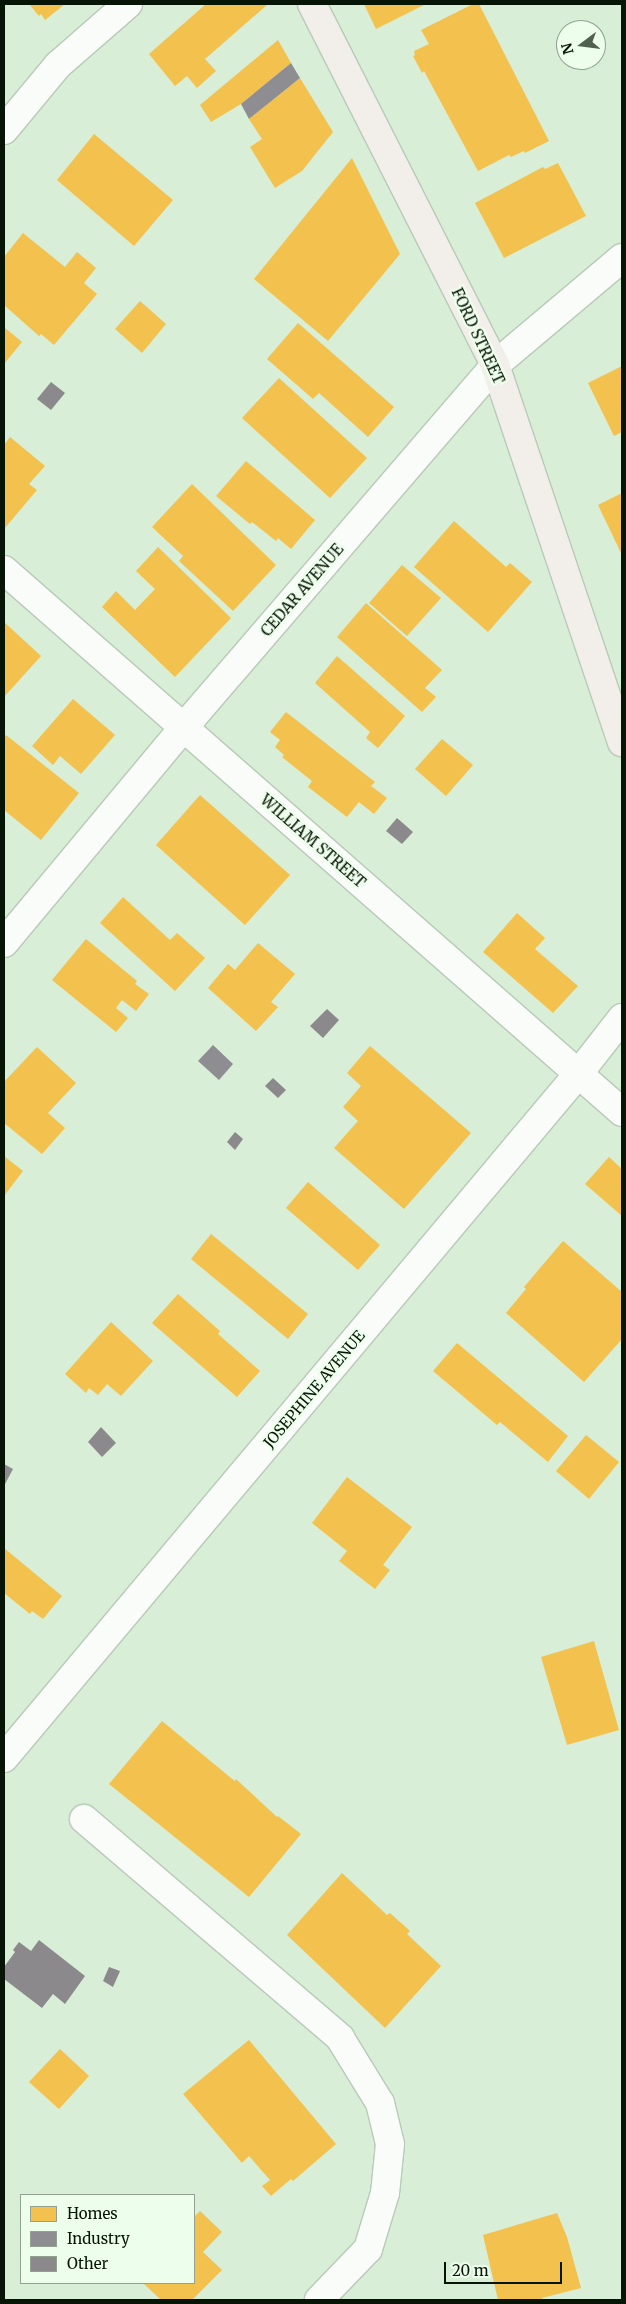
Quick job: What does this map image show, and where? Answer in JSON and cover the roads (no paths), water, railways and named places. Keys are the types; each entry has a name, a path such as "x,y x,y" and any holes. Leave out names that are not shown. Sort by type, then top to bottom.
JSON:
{"main road":[{"name":"FORD STREET","path":"312,4 495,365 622,742"}],"street":[{"path":"4,130 58,65 128,4"},
{"name":"CEDAR AVENUE","path":"4,943 184,727 495,365 622,258"},
{"name":"WILLIAM STREET","path":"4,570 622,1112"},
{"name":"JOSEPHINE AVENUE","path":"4,1758 579,1073 622,1018"},
{"path":"84,1819 340,2038 380,2103 390,2144 385,2193 368,2249 319,2300"}]}
